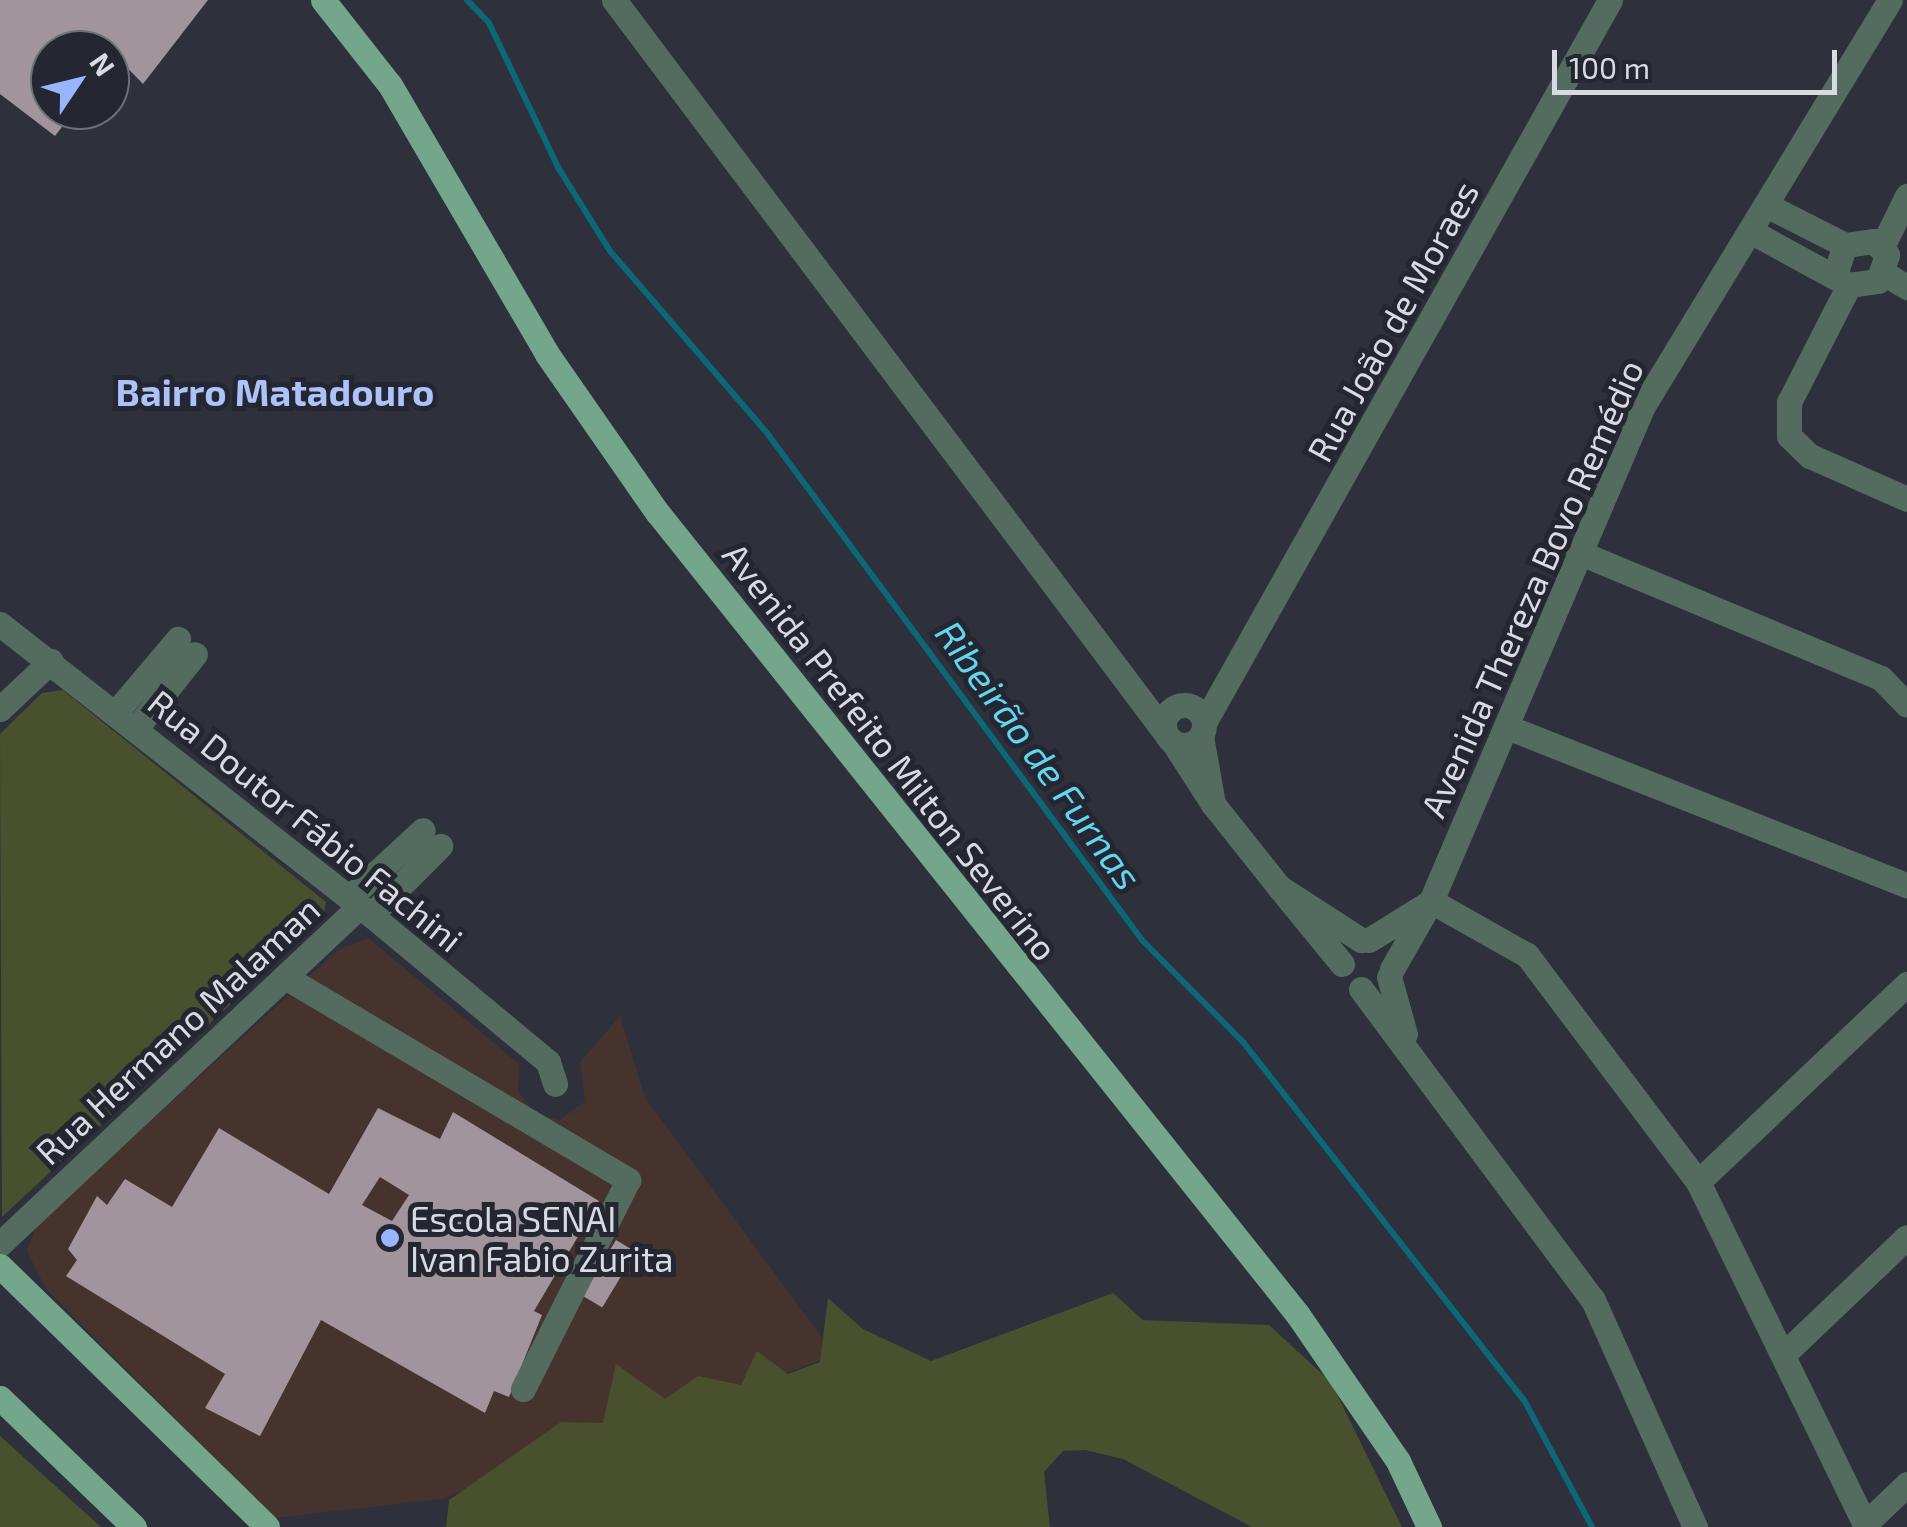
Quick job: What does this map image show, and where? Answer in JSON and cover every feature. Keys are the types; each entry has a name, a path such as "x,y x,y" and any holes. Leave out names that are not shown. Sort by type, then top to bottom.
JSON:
{"main road":[{"name":"Avenida Prefeito Milton Severino","path":"324,0 390,85 547,354 656,512 1298,1315 1398,1460 1429,1527"},
{"path":"0,1266 267,1527"},
{"path":"0,1398 125,1523"}],"street":[{"path":"614,0 1168,737 1213,804 1408,1044 1593,1300 1695,1527"},
{"name":"Rua João de Moraes","path":"1193,717 1233,675 1610,0"},
{"name":"Avenida Thereza Bovo Remédio","path":"1390,973 1431,901 1642,406 1890,0"},
{"path":"1750,231 1842,278 1896,281 1882,246 1907,196"},
{"path":"1766,206 1845,245 1882,246"},
{"path":"1845,245 1842,278 1789,402 1789,436 1810,456 1907,499"},
{"path":"1578,552 1880,678 1907,705"},
{"name":"Rua Doutor Fábio Fachini","path":"0,624 360,907 548,1062 555,1084"},
{"path":"126,720 187,647"},
{"path":"0,709 50,661"},
{"path":"1119,673 1193,717 1213,804"},
{"path":"1168,737 1193,717"},
{"path":"1168,737 1193,717"},
{"path":"1507,727 1907,884"},
{"name":"Rua Hermano Malaman","path":"0,1244 431,838"},
{"path":"1280,887 1390,953 1390,973 1408,1044"},
{"path":"1342,964 1365,940 1431,901 1527,955 1698,1182 1785,1353 1865,1525 1907,1484"},
{"path":"1360,988 1390,973"},
{"path":"285,977 628,1180 523,1389"},
{"path":"1698,1182 1907,984"},
{"path":"1785,1353 1907,1237"}],"shaded area":[{"name":"Escola SENAI Ivan Fabio Zurita","path":"368,938 519,1064 518,1091 536,1115 560,1120 585,1101 580,1062 620,1016 645,1098 835,1355 442,1499 274,1518 46,1289 27,1251 37,1225 339,949"}],"green space":[{"path":"63,690 326,902 323,918 2,1217 0,734 42,693"},
{"path":"1113,1293 1143,1320 1269,1325 1331,1382 1402,1527 1252,1527 1123,1459 1085,1450 1063,1451 1044,1472 1050,1527 446,1527 449,1500 561,1422 603,1423 616,1364 665,1399 698,1376 741,1385 757,1351 788,1374 820,1362 828,1298 863,1329 931,1361"},
{"path":"0,1436 101,1527 0,1527"}],"building":[{"path":"0,0 208,0 143,84 130,71 130,30 30,30 30,117 0,94"},
{"path":"378,1108 440,1139 453,1112 599,1201 534,1311 542,1315 509,1397 494,1391 485,1413 321,1320 260,1436 205,1408 225,1374 66,1276 77,1260 68,1249 97,1196 107,1205 125,1179 172,1207 219,1128 329,1194","holes":["380,1177 409,1195 392,1221 362,1205"]},
{"path":"616,1240 636,1252 602,1308 583,1296"}],"waterway":[{"name":"Ribeirão de Furnas","path":"467,0 489,23 559,169 610,251 767,433 1142,940 1243,1042 1524,1400 1592,1527"}],"place":[{"name":"Escola SENAI Ivan Fabio Zurita","path":"390,1238"}],"district":[{"name":"Bairro Matadouro","path":"275,392"}]}
